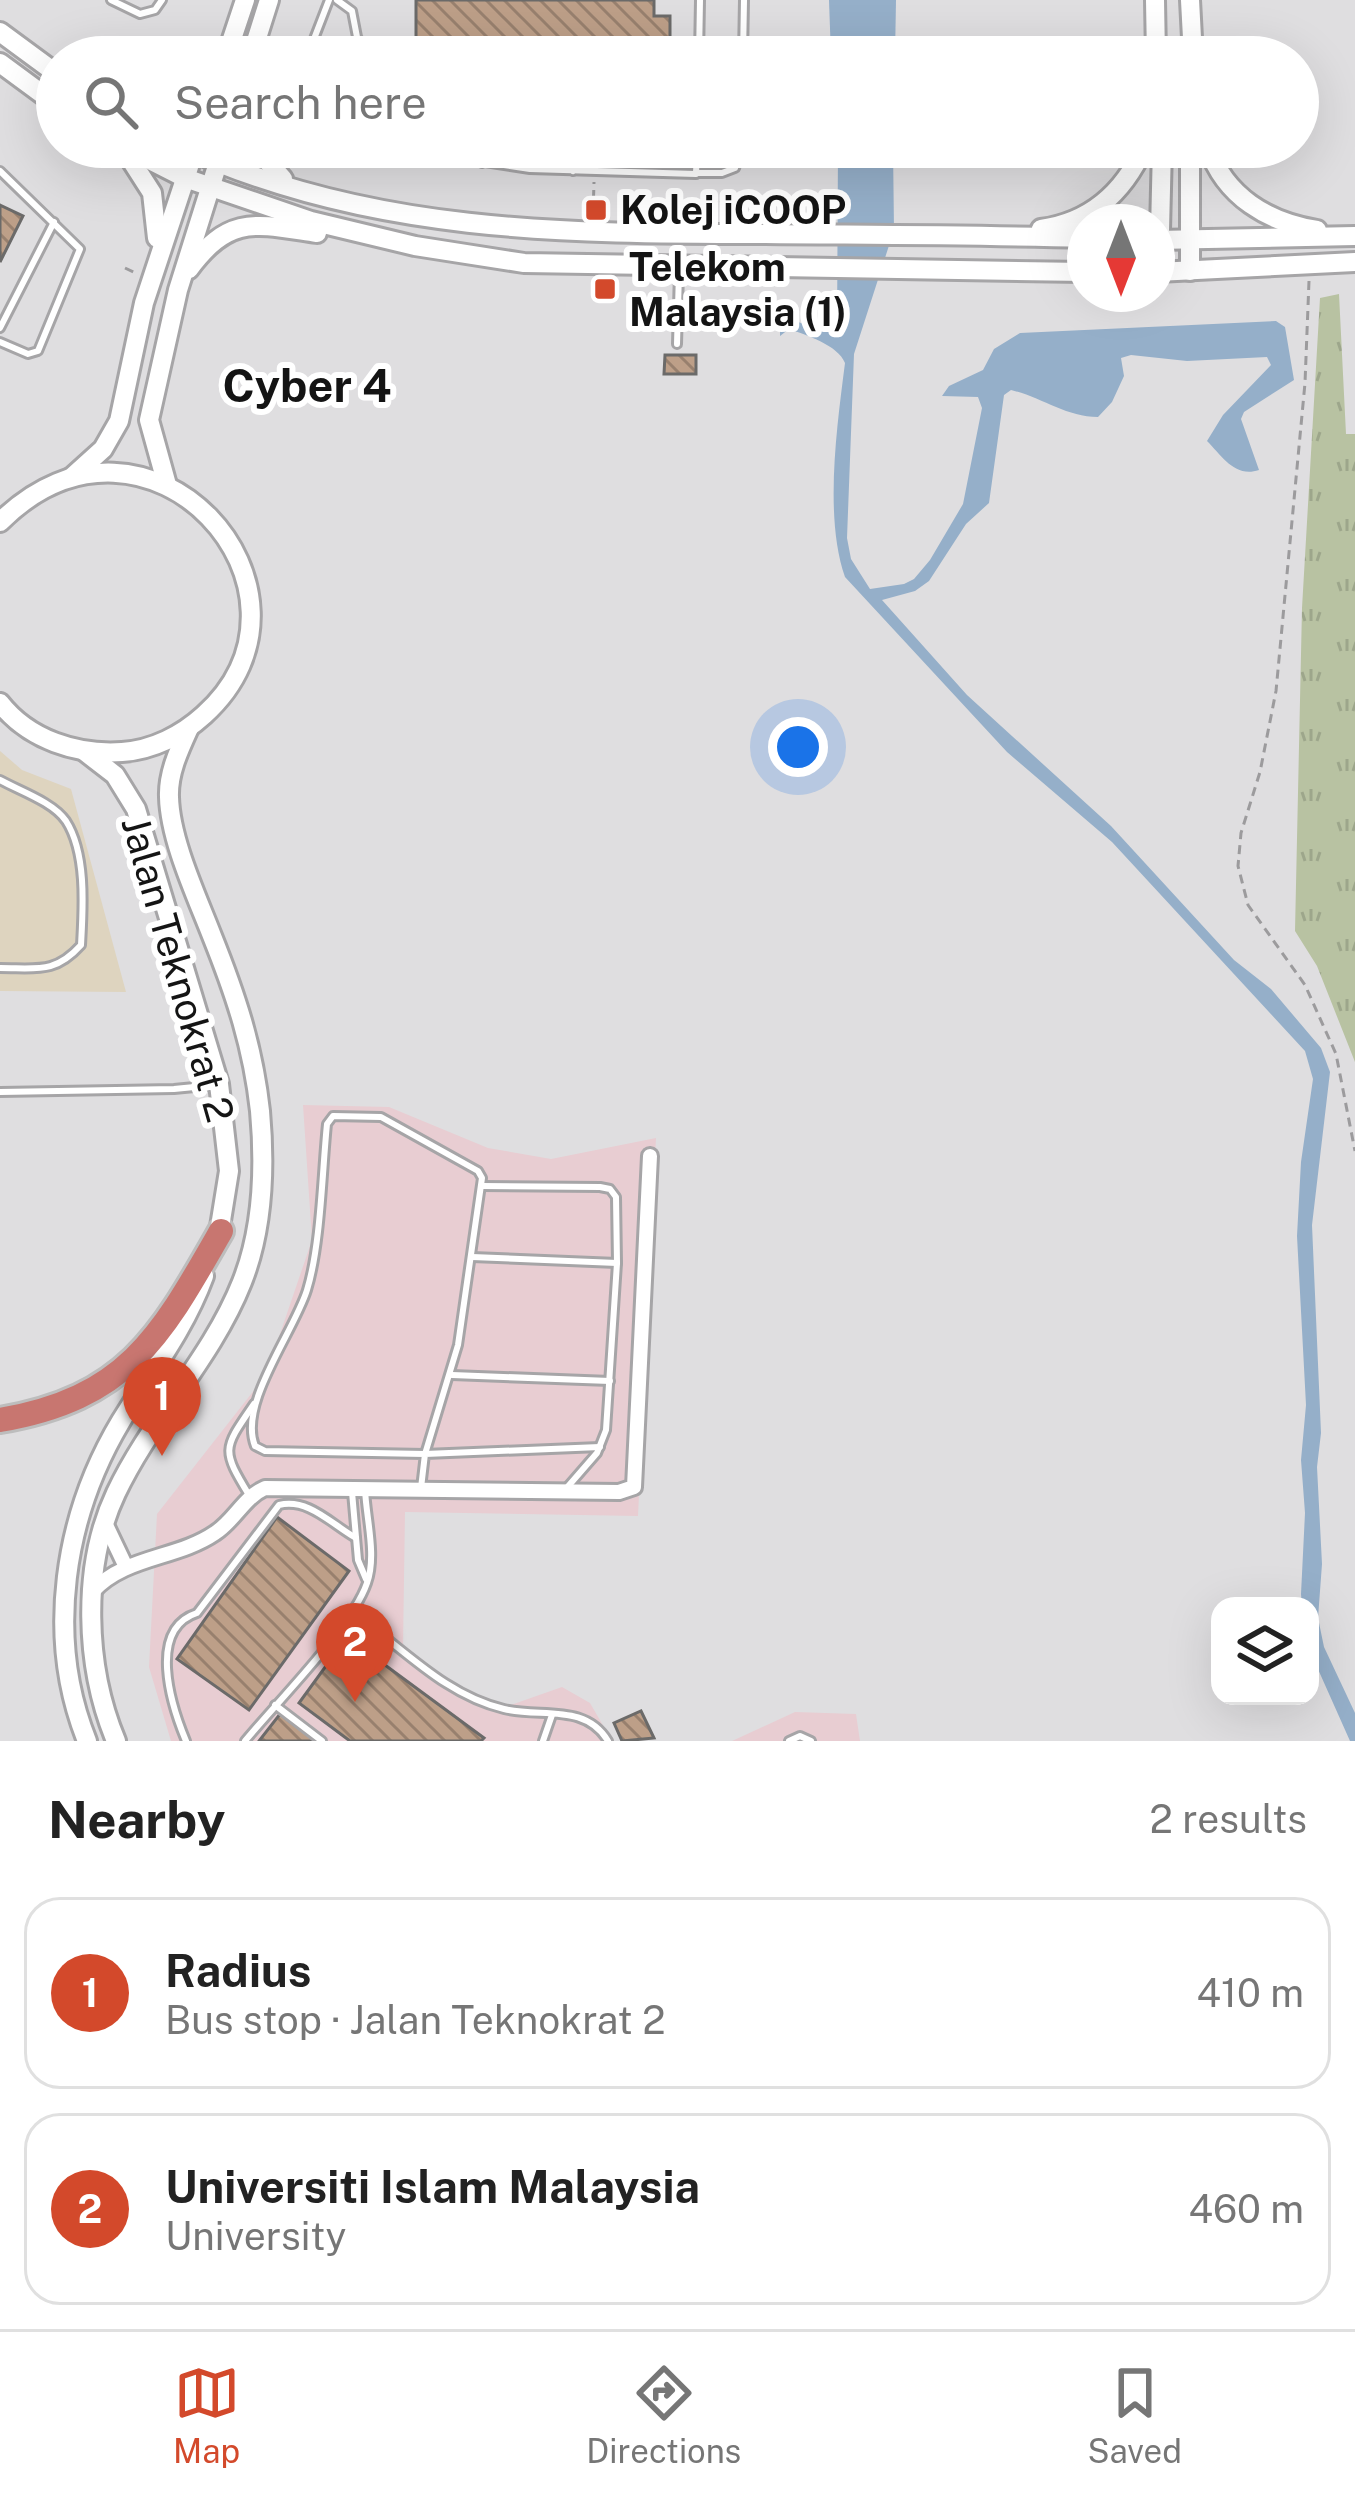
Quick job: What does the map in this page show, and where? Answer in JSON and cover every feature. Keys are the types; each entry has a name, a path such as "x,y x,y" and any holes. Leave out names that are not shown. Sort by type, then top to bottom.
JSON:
{"highway":[{"path":"0,1420 66,1404 132,1364 155,1340 221,1231"}],"main road":[{"path":"233,36 245,0"},
{"path":"258,36 269,0"},
{"path":"1155,0 1156,36"},
{"path":"1190,0 1192,36"},
{"path":"0,32 36,58"},
{"path":"0,63 36,90"},
{"path":"136,168 152,193 157,232 154,267"},
{"path":"165,168 212,188 376,238"},
{"path":"0,522 19,503 72,477 103,448 118,421 154,267 187,168"},
{"path":"167,485 149,420 182,278 217,168"},
{"path":"251,168 292,187 453,224 592,234 1067,238"},
{"path":"270,168 292,187"},
{"path":"977,235 1049,228 1086,216 1124,184 1133,168"},
{"path":"1160,204 1161,168"},
{"path":"1190,168 1190,271"},
{"path":"1217,168 1222,178 1267,216 1311,229 1355,234"},
{"path":"182,278 209,245 249,224 376,238 524,263 1067,272"},
{"path":"1175,240 1355,234"},
{"path":"1175,271 1355,262"},
{"path":"0,703 28,729 55,743 84,752 125,752 158,744 189,728 217,704 237,672 248,637 249,600 241,564 224,532 198,505 143,476 109,472 72,477"},
{"name":"Jalan Teknokrat 2","path":"116,1741 103,1712 91,1623 96,1555 115,1494 242,1281 260,1210 261,1133 252,1047 197,899 169,797 176,758 189,728"},
{"name":"Jalan Teknokrat 2","path":"84,752 115,776 136,809 219,1084 229,1171 221,1231 196,1299 95,1468 67,1567 63,1640 69,1682 87,1741"}],"street":[{"path":"93,1591 126,1567 191,1546 219,1531 249,1496 265,1488 619,1492 634,1487 650,1156"},
{"path":"106,1525 126,1567"}],"lane":[{"path":"111,0 140,14 154,10 162,0"},
{"path":"317,36 333,0 352,11 357,36"},
{"path":"699,36 700,0"},
{"path":"743,36 744,0"},
{"path":"539,168 696,173 735,168"},
{"path":"696,168 696,173"},
{"path":"0,171 80,249 38,351 28,354 0,342"},
{"path":"0,328 54,222"},
{"path":"677,344 679,268"},
{"path":"0,780 66,821 84,878 81,945 64,964 0,968"},
{"path":"0,1092 219,1084"},
{"path":"249,1496 228,1460 228,1448 308,1289 329,1118 391,1121 478,1171 482,1186 452,1376 425,1454 421,1488"},
{"path":"482,1186 610,1189 616,1197 617,1263 606,1430 600,1447 564,1490"},
{"path":"472,1257 617,1263"},
{"path":"452,1376 610,1381"},
{"path":"256,1400 251,1438 260,1450 425,1454 600,1447"},
{"path":"358,1489 356,1538 368,1582"},
{"path":"245,1741 352,1612 368,1582 371,1560 358,1489"},
{"path":"186,1741 166,1655 170,1634 180,1621 197,1613 279,1505 290,1502 311,1507 356,1538"},
{"path":"352,1612 401,1654 467,1695 505,1709 579,1715 599,1727 608,1741"},
{"path":"275,1705 322,1741"},
{"path":"543,1741 552,1714"},
{"path":"789,1741 800,1736 811,1741"}],"path":[{"path":"592,234 594,172"},
{"path":"1310,264 1305,382 1276,691 1260,772 1241,832 1238,866 1248,905 1305,985 1336,1054 1355,1151"}],"shaded area":[{"path":"0,751 22,770 71,789 126,992 0,991"},
{"path":"303,1105 389,1107 488,1148 551,1159 656,1138 638,1516 405,1512 403,1647 463,1689 508,1706 562,1687 590,1703 612,1741 171,1741 149,1667 157,1514 266,1375 312,1240"},
{"path":"795,1712 856,1714 860,1741 732,1741"}],"green space":[{"path":"1339,294 1346,434 1355,434 1355,1062 1317,966 1295,931 1302,608 1320,298"}],"water":[{"path":"829,0 896,0 895,36 830,36"},
{"path":"838,168 893,168 894,230 854,354 847,538 851,559 870,589 914,579 963,504 982,408 978,397 942,396 949,386 983,370 994,349 1020,333 1276,321 1285,327 1294,380 1244,412 1241,419 1259,470 1236,469 1207,441 1223,415 1271,365 1267,357 1121,358 1124,376 1112,402 1098,417 1075,414 1011,390 1004,395 989,503 966,524 929,581 915,591 882,600 967,695 1111,826 1234,960 1271,989 1321,1048 1330,1072 1312,1225 1321,1433 1317,1467 1322,1564 1319,1604 1319,1597 1301,1594 1306,1405 1297,1236 1313,1079 1305,1051 1112,842 1007,752 845,577 834,500 845,363 836,351 812,338 789,329 780,336 780,319 837,333"},
{"path":"1319,1623 1324,1647 1355,1713 1355,1741 1350,1741 1319,1671"}],"building":[{"path":"416,0 654,0 654,16 670,16 670,36 416,36"},
{"path":"0,205 23,216 0,262"},
{"path":"665,355 696,355 696,374 664,374"},
{"path":"277,1517 349,1571 249,1710 177,1659"},
{"path":"347,1637 484,1738 350,1741 299,1703"},
{"path":"641,1711 654,1738 622,1741 614,1723"},
{"path":"280,1714 316,1741 259,1741"}],"place":[{"name":"Kolej iCOOP","path":"596,210"},
{"name":"Telekom Malaysia (1)","path":"605,289"},
{"name":"Radius","path":"162,1456"},
{"name":"Universiti Islam Malaysia","path":"355,1702"}],"district":[{"name":"Cyber 4","path":"307,386"}]}
